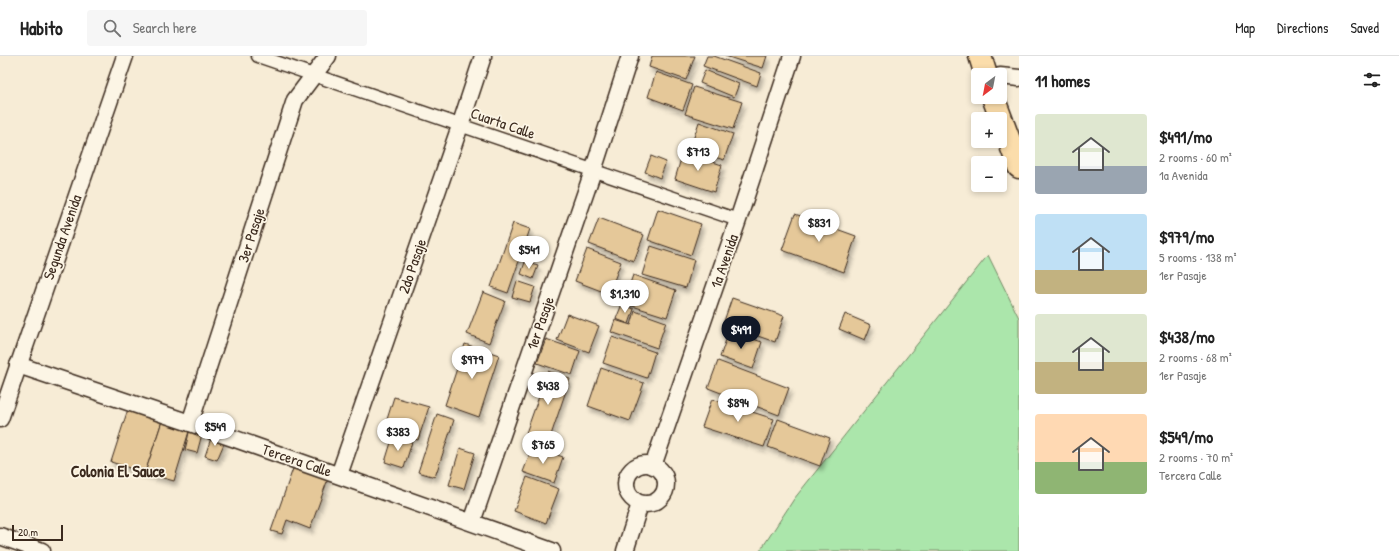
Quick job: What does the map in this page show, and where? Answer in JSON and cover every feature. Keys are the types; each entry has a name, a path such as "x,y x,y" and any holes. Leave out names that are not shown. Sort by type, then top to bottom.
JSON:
{"main road":[{"path":"996,104 1019,167"}],"street":[{"name":"Segunda Avenida","path":"0,419 125,56"},
{"name":"Cuarta Calle","path":"258,56 738,220"},
{"name":"3er Pasaje","path":"190,423 295,100 328,56"},
{"name":"2do Pasaje","path":"339,475 483,56"},
{"name":"1er Pasaje","path":"472,522 593,171 630,56"},
{"name":"1a Avenida","path":"654,466 792,56"},
{"path":"1007,75 1019,78"},
{"name":"Tercera Calle","path":"18,365 190,423 552,551"},
{"path":"647,464 654,466 663,474 666,487 659,499 647,504 640,504 630,496 627,490 626,477 634,467 647,464"},
{"path":"625,551 640,504"},
{"path":"0,536 42,551"}],"green space":[{"path":"988,255 1019,318 1019,551 760,551 794,499"}],"building":[{"path":"652,56 695,56 686,80 649,67"},
{"path":"707,56 714,56 761,73 757,86 703,66"},
{"path":"725,56 767,56 763,68"},
{"path":"705,70 739,84 734,97 700,83"},
{"path":"656,72 692,85 683,110 648,97"},
{"path":"694,87 742,102 733,129 685,114"},
{"path":"699,122 733,134 724,160 690,149"},
{"path":"683,152 722,165 714,192 675,179"},
{"path":"651,156 666,162 660,178 645,172"},
{"path":"658,209 701,224 691,255 648,240"},
{"path":"795,214 856,236 844,272 782,250"},
{"path":"599,218 644,235 634,261 589,244"},
{"path":"513,223 530,229 508,293 491,287"},
{"path":"651,246 694,260 686,288 642,275"},
{"path":"587,249 621,262 609,294 575,281"},
{"path":"525,262 538,266 533,279 521,274"},
{"path":"633,275 676,290 667,317 623,303"},
{"path":"517,281 535,287 530,302 512,297"},
{"path":"483,292 505,301 489,343 467,334"},
{"path":"732,298 784,316 775,342 723,324"},
{"path":"622,304 634,309 629,324 616,319"},
{"path":"635,311 666,322 657,348 611,332 615,320 631,325"},
{"path":"567,314 599,326 589,352 557,340"},
{"path":"845,314 871,325 865,340 839,329"},
{"path":"729,331 762,342 753,369 720,357"},
{"path":"612,337 655,352 647,378 603,363"},
{"path":"546,339 580,351 572,375 537,363"},
{"path":"465,344 499,355 479,417 445,405"},
{"path":"718,361 789,388 779,415 708,388"},
{"path":"601,368 644,383 630,421 588,406"},
{"path":"548,371 570,379 549,441 526,433"},
{"path":"394,397 429,407 418,440 384,429"},
{"path":"712,399 774,419 764,447 702,427"},
{"path":"129,406 163,418 145,473 111,462"},
{"path":"437,414 454,420 435,477 418,472"},
{"path":"163,418 190,428 174,481 145,473"},
{"path":"778,419 830,438 820,466 768,447"},
{"path":"190,428 202,434 197,453 185,450"},
{"path":"212,435 226,439 217,460 205,456"},
{"path":"393,436 412,442 404,468 385,462"},
{"path":"533,446 563,457 554,483 523,472"},
{"path":"460,448 475,453 464,489 449,485"},
{"path":"295,463 329,476 310,529 287,520 282,534 271,531"},
{"path":"527,477 559,489 546,523 514,511"}],"district":[{"name":"Colonia El Sauce","path":"118,471"}]}
